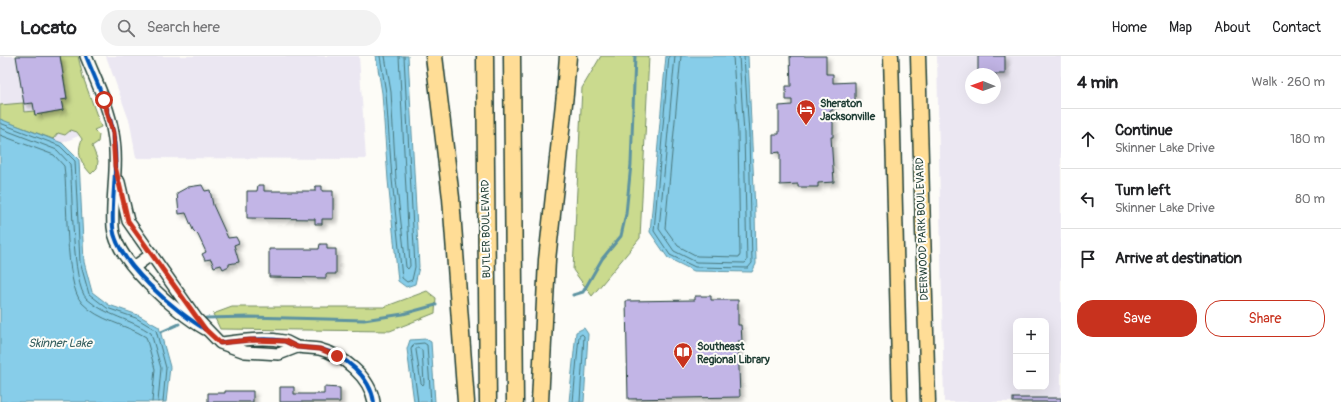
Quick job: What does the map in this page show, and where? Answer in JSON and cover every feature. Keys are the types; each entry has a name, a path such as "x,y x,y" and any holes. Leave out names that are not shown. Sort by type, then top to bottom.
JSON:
{"highway":[{"path":"434,56 451,198 466,402"},
{"name":"BUTLER BOULEVARD","path":"485,56 488,402"},
{"path":"512,56 515,402"},
{"path":"540,402 547,260 568,56"}],"main road":[{"path":"891,56 900,402"},
{"name":"DEERWOOD PARK BOULEVARD","path":"918,56 928,402"}],"street":[{"path":"86,56 104,100 113,133 115,166 113,228 121,249 142,277 181,313 205,329 220,343 250,340 285,341 297,347 320,349 337,356 358,370 373,397 374,402"},
{"path":"115,166 128,221 205,329"},
{"path":"134,267 152,254"}],"shaded area":[{"path":"0,56 69,56 83,134 62,143 0,119"},
{"path":"106,56 359,56 366,159 136,158 130,123"},
{"path":"937,56 1061,56 1061,402 944,402"}],"green space":[{"path":"60,56 78,56 83,77 101,127 94,130 99,135 98,142 92,146 98,161 97,168 91,174 80,158 79,149 82,139 77,132 71,130 65,135 58,133 53,139 13,124 0,121 0,105 23,103 24,112 34,111 35,115 63,110 61,100 67,98"},
{"path":"601,56 649,56 640,238 592,296 573,270 582,88"},
{"path":"427,291 436,298 435,313 390,331 220,329 213,314 232,307 384,307"}],"water":[{"path":"376,56 408,56 419,267 415,284 406,287 398,281 388,180 382,93"},
{"path":"666,56 748,56 756,264 752,272 694,271 668,258 650,232"},
{"name":"Skinner Lake","path":"0,119 62,143 79,160 84,262 92,292 109,305 138,315 159,327 170,367 166,402 0,402"},
{"path":"584,328 588,334 584,402 569,402 576,332"},
{"path":"426,339 431,342 435,402 414,402 407,349 410,340"}],"building":[{"path":"16,56 60,56 67,99 61,100 63,110 35,115 33,103 24,104"},
{"name":"Sheraton Jacksonville","path":"790,56 826,56 826,74 833,74 833,83 855,82 855,102 833,103 833,110 830,111 830,118 833,118 833,137 831,137 834,182 818,183 818,187 798,187 798,184 780,185 780,152 773,153 773,134 779,134 779,106 792,105 792,100 786,100 786,86 791,86"},
{"path":"978,56 1005,56 1005,74 1001,74 1001,68 978,68"},
{"path":"202,185 205,191 210,190 213,205 228,238 236,237 239,243 234,245 239,262 229,264 229,266 223,269 221,265 214,267 211,259 205,260 202,254 206,252 198,235 193,230 186,213 179,214 177,193 188,187"},
{"path":"258,185 264,185 264,191 315,191 315,186 322,186 322,191 333,191 333,219 322,219 322,224 315,224 315,219 247,218 247,191 257,191"},
{"path":"320,244 327,244 327,249 336,249 336,274 326,274 326,278 269,277 269,249 319,249"},
{"name":"Southeast Regional Library","path":"695,296 711,296 711,300 738,300 738,325 741,325 742,341 738,341 740,397 628,399 626,301 695,300"},
{"path":"280,387 294,387 294,394 324,394 324,387 340,388 340,402 280,402"},
{"path":"225,391 253,391 253,402 208,402 208,393 225,393"},
{"path":"1013,398 1061,398 1061,402 1013,402"}],"waterway":[{"path":"573,295 583,292 602,259 621,236 626,214 631,164 635,56"},
{"path":"206,318 249,317 364,320 403,314 436,305"},
{"path":"161,332 179,324"}],"cycle path":[{"path":"86,56 105,104 111,123 115,145 113,227 116,240 124,255 149,285 179,311 205,329"},
{"path":"220,343 268,339 286,342 298,347 320,349 329,352 347,362 361,375 372,393 374,402"}],"place":[{"name":"Sheraton Jacksonville","path":"806,126"},
{"name":"Southeast Regional Library","path":"683,369"}],"route":[{"path":"104,100 113,133 115,166 128,221 205,329 220,343 250,340 285,341 297,347 320,349 337,356"}]}
